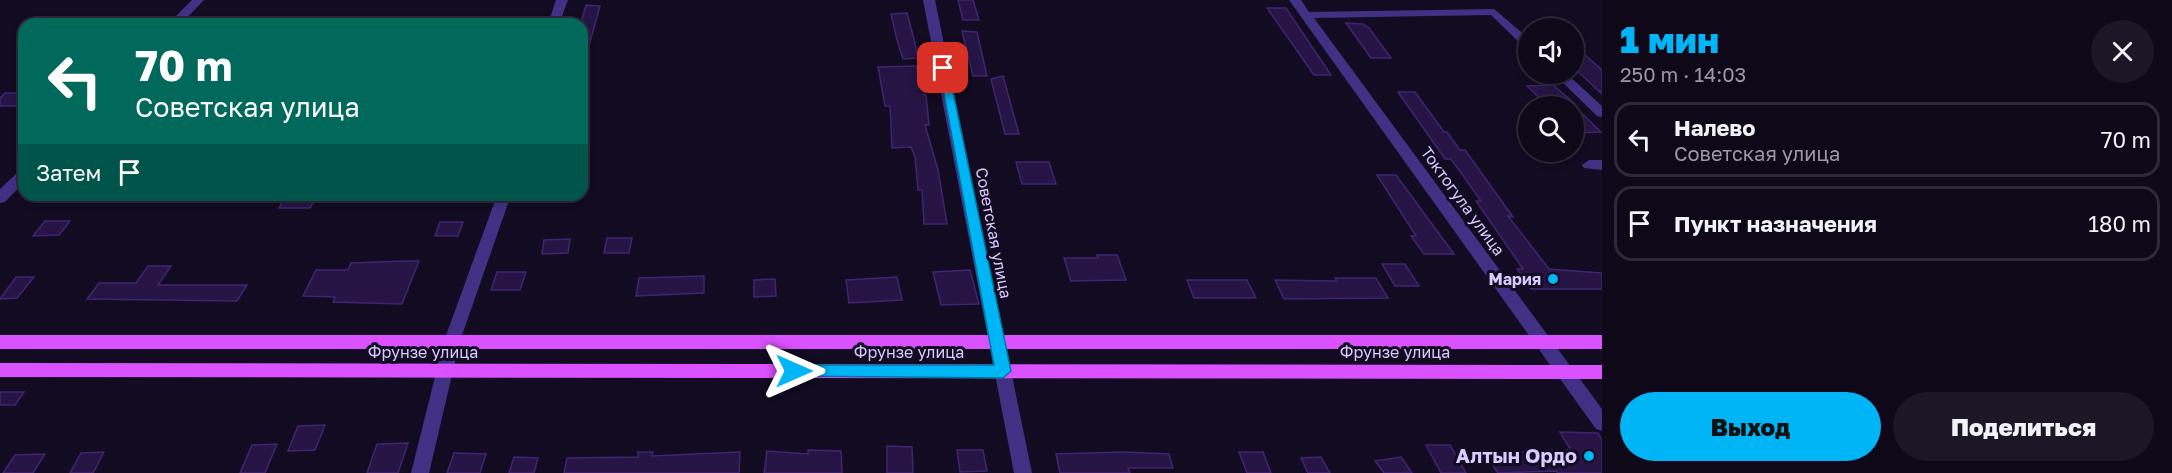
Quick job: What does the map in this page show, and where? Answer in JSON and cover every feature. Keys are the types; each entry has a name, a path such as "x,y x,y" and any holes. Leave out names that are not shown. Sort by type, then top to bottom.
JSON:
{"main road":[{"name":"Фрунзе улица","path":"0,342 1602,342"},
{"name":"Фрунзе улица","path":"0,370 1602,372"}],"street":[{"path":"180,18 198,0"},
{"path":"555,18 562,0"},
{"name":"Советская улица","path":"929,0 1023,473"},
{"name":"Токтогула улица","path":"1295,0 1602,423"},
{"path":"1306,15 1494,12 1518,35"},
{"path":"1571,84 1602,113"},
{"path":"0,198 18,180"},
{"path":"420,473 452,341 502,201"}],"building":[{"path":"958,0 973,0 979,20 963,20"},
{"path":"586,5 600,6 588,49 588,18 582,18"},
{"path":"1267,8 1286,8 1331,75 1314,75"},
{"path":"907,13 918,58 903,59 897,40 891,14"},
{"path":"1346,23 1363,24 1369,28 1391,58 1371,58"},
{"path":"962,31 977,32 987,76 973,76"},
{"path":"1584,54 1602,70 1602,94 1584,77"},
{"path":"916,66 924,95 926,95 929,125 925,125 938,170 947,224 924,224 922,190 918,190 915,157 911,147 892,148 890,106 885,106 878,67"},
{"path":"1003,76 1019,134 1005,134 991,79"},
{"path":"1553,85 1566,96 1538,96 1527,86"},
{"path":"1398,92 1415,92 1444,132 1447,132 1460,150 1465,150 1513,217 1508,216 1549,269 1602,273 1602,289 1531,289 1517,269 1523,269 1476,201 1481,201 1451,159 1445,159"},
{"path":"5,93 18,93 18,106 0,106 0,98"},
{"path":"1584,116 1601,132 1584,133"},
{"path":"1016,162 1049,162 1056,184 1022,184"},
{"path":"1377,175 1396,175 1454,254 1424,254 1411,236 1416,236"},
{"path":"283,201 314,201 310,208 279,208"},
{"path":"45,221 70,221 59,235 33,236"},
{"path":"440,222 463,222 458,236 435,236"},
{"path":"607,238 632,238 629,253 604,253"},
{"path":"570,239 568,253 542,254 544,240"},
{"path":"1097,255 1117,255 1126,280 1071,281 1064,258 1098,258"},
{"path":"419,261 402,304 333,302 335,297 303,296 316,270 348,270 351,263"},
{"path":"1382,264 1405,264 1419,286 1395,286"},
{"path":"148,266 171,266 158,285 247,285 237,301 87,299 99,283 136,283"},
{"path":"970,270 979,304 941,305 933,272"},
{"path":"497,272 526,272 520,290 491,290"},
{"path":"704,276 704,293 636,296 639,278"},
{"path":"16,277 34,277 17,298 0,299"},
{"path":"897,277 902,300 849,303 846,280"},
{"path":"1335,278 1376,278 1388,298 1284,299 1275,280 1337,281"},
{"path":"775,279 776,296 754,297 754,280"},
{"path":"1187,280 1247,280 1256,298 1194,298"},
{"path":"0,392 24,392 15,405 0,405"},
{"path":"325,425 315,450 288,451 298,426"},
{"path":"1560,432 1598,433 1602,440 1602,473 1558,473 1556,471 1498,473 1486,456 1543,450 1571,450"},
{"path":"408,443 398,473 367,473 377,444"},
{"path":"277,444 265,473 240,473 252,445"},
{"path":"1426,445 1450,445 1466,473 1441,473"},
{"path":"887,446 912,447 913,473 887,473"},
{"path":"808,450 841,451 842,473 764,473 767,451 808,454"},
{"path":"957,450 983,450 987,471 960,472"},
{"path":"104,452 93,473 70,473 81,453"},
{"path":"638,452 653,452 652,456 740,452 739,473 564,473 567,458 638,457"},
{"path":"1123,452 1169,454 1173,468 1128,468 1130,473 1060,473 1056,454"},
{"path":"1239,452 1263,452 1271,473 1247,473"},
{"path":"454,453 486,454 480,473 447,473"},
{"path":"45,454 33,473 3,473 15,455"},
{"path":"514,457 538,458 534,473 509,473"},
{"path":"1321,457 1330,473 1308,473 1301,458"},
{"path":"1401,457 1412,473 1384,473 1375,461"}],"place":[{"name":"Мария","path":"1553,279"},
{"name":"Алтын Ордо","path":"1589,456"}],"route":[{"path":"794,371 1003,371 943,68"}]}
